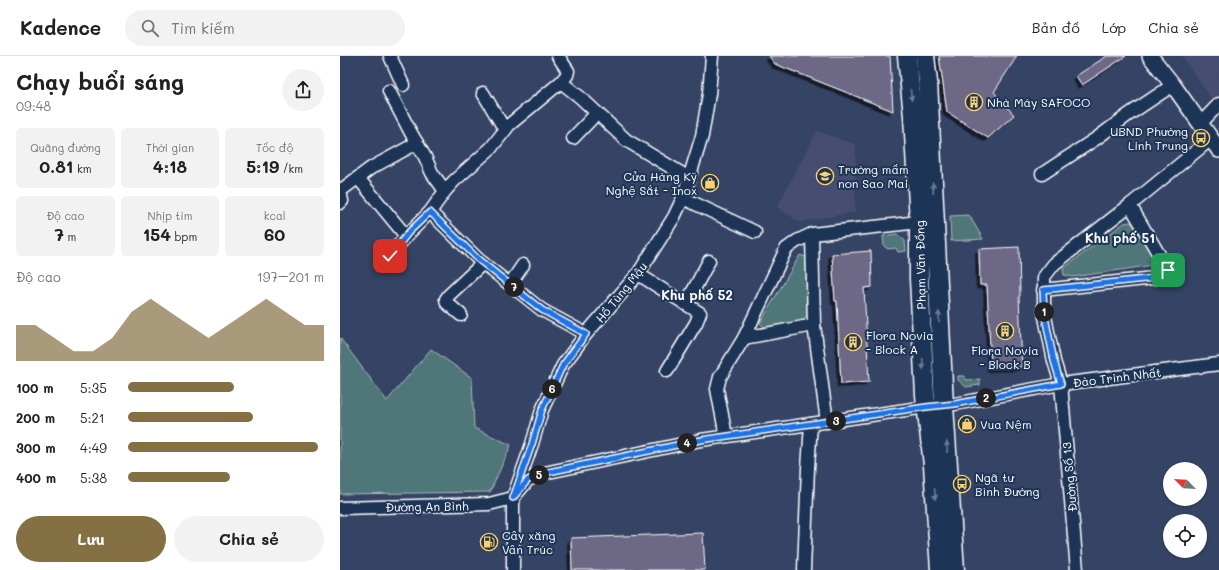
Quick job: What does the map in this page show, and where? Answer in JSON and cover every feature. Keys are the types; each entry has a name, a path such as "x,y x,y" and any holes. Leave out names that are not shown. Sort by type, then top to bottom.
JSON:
{"highway":[{"name":"Phạm Văn Đồng","path":"907,56 913,116 919,222 919,279 926,407 940,570"},
{"name":"Phạm Văn Đồng","path":"925,56 928,82 944,406 955,570"}],"main road":[{"path":"1150,56 1173,85 1215,145"}],"street":[{"path":"390,56 403,85"},
{"path":"383,263 406,236 430,212 445,191 491,148 512,122 561,82 567,75 568,71 558,56"},
{"name":"Hồ Tùng Mậu","path":"513,570 513,498 542,410 563,365 586,334 638,274 674,217 683,198 704,124 709,94 712,56"},
{"path":"561,82 597,112 626,140 689,178"},
{"path":"1042,174 1097,138 1128,114 1173,85"},
{"path":"389,91 426,157 432,173 445,191"},
{"path":"483,93 505,130"},
{"path":"1200,124 1219,104"},
{"path":"573,138 597,112"},
{"path":"340,203 342,201 340,191 371,168 417,143"},
{"name":"Đường Số 13","path":"1077,570 1061,384 1054,361 1044,312 1044,277 1054,264 1130,205 1215,145"},
{"path":"358,178 406,236"},
{"path":"683,198 755,232"},
{"path":"1043,290 1164,277 1168,270 1130,205"},
{"path":"430,212 483,263 542,310 586,334"},
{"path":"726,436 717,389 720,378 744,338 786,249 797,241 812,234 919,222"},
{"path":"812,234 814,325 827,422"},
{"path":"686,304 709,261"},
{"path":"461,316 447,303 446,299 483,263"},
{"path":"510,284 523,265"},
{"path":"638,274 700,313 696,323 667,372"},
{"path":"744,338 814,325"},
{"name":"Đào Trinh Nhất","path":"926,407 944,406 1061,384 1219,364"},
{"path":"513,498 528,480 544,473 701,440 926,407"},
{"path":"804,570 808,468 812,424"},
{"name":"Đường An Bình","path":"340,508 489,504 513,498"}],"shaded area":[{"path":"1182,56 1219,56 1219,97 1214,103"},
{"name":"Trường mầm non Sao Mai","path":"817,131 856,145 855,212 800,222 777,207"}],"green space":[{"path":"969,215 983,239 951,241 950,216"},
{"path":"1130,222 1136,226 1156,258 1153,265 1073,277 1064,275 1064,268 1124,223"},
{"path":"897,234 905,241 906,251 898,252 896,248 888,249 884,246 883,236"},
{"path":"800,255 806,257 807,315 802,322 766,329 760,323"},
{"path":"340,338 387,401 431,349 472,378 474,428 511,445 490,492 340,494"},
{"path":"958,376 965,376 965,379 968,380 980,379 980,385 966,387 958,380"}],"building":[{"path":"769,56 890,56 893,111 775,64"},
{"name":"Nhà Máy SAFOCO","path":"939,56 1017,56 994,92 1014,115 988,138 947,112"},
{"path":"1107,56 1126,56 1082,85 1076,76"},
{"name":"Flora Novia - Block B","path":"1019,247 1019,296 1022,367 991,368 987,285 980,285 979,249"},
{"name":"Flora Novia - Block A","path":"871,251 872,287 864,288 869,382 841,384 837,301 835,301 832,254"},
{"path":"703,533 705,570 572,570 571,538"}],"place":[{"name":"Nhà Máy SAFOCO","path":"974,102"},
{"name":"UBND Phường Linh Trung","path":"1201,138"},
{"name":"Trường mầm non Sao Mai","path":"825,176"},
{"name":"Cửa Hàng Kỹ Nghệ Sắt - Inox","path":"710,183"},
{"name":"Flora Novia - Block B","path":"1005,331"},
{"name":"Flora Novia - Block A","path":"853,342"},
{"name":"Vua Nệm","path":"967,424"},
{"name":"Ngã tư Bình Đường","path":"962,484"},
{"name":"Cây xăng Vân Trúc","path":"489,542"}],"district":[{"name":"Khu phố 51","path":"1120,237"},
{"name":"Khu phố 52","path":"697,294"}],"route":[{"path":"390,256 409,232 430,212 479,260 542,310 586,334 563,365 542,410 513,498 528,480 544,473 701,440 926,407 944,406 1061,384 1054,361 1044,312 1043,290 1164,277 1168,270"}]}
